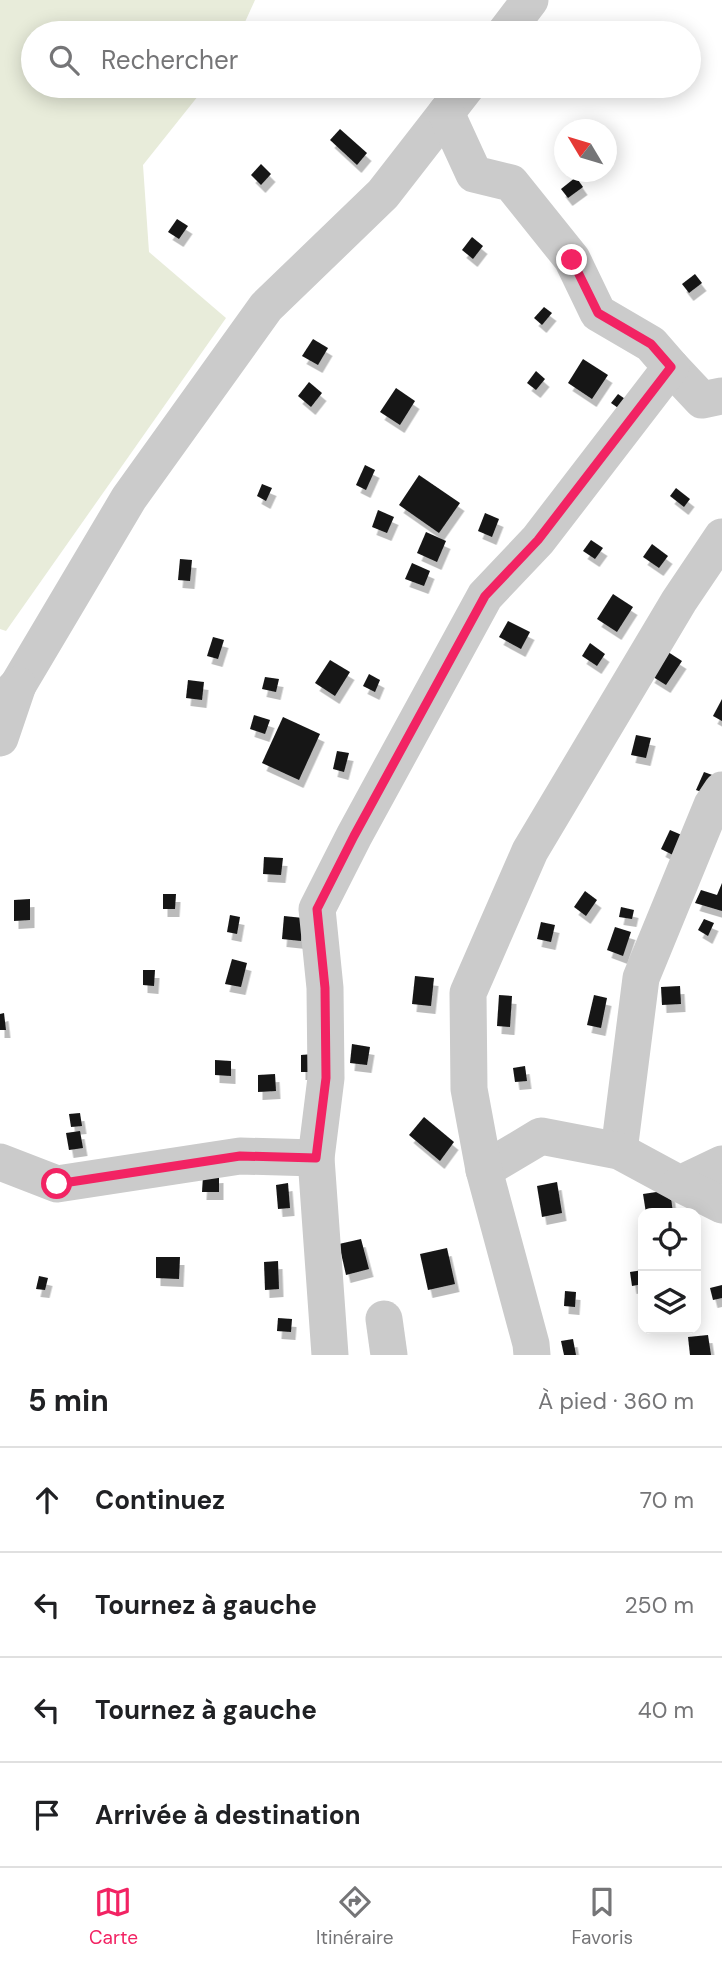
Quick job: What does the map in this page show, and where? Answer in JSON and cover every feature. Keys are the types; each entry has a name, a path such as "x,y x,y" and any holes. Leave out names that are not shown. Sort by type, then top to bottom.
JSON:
{"street":[{"path":"514,21 530,0"},
{"path":"457,100 474,174 512,183 572,260 598,313 651,344 702,400 722,396"},
{"path":"0,738 9,694 129,498 266,307 383,194 457,100"},
{"path":"330,1355 316,1158 326,1078 325,988 317,909 485,596 538,540 671,367"},
{"path":"532,1355 484,1170 469,1089 468,993 530,851 644,658 722,537"},
{"path":"619,1151 642,978 712,805 722,790"},
{"path":"484,1170 541,1136 619,1151 722,1205"},
{"path":"0,1163 57,1184 240,1156 316,1158"},
{"path":"680,1184 722,1164"},
{"path":"384,1319 389,1355"}],"green space":[{"path":"0,0 255,0 245,21 21,21 21,98 196,98 143,165 149,252 226,318 6,631 0,629"}],"building":[{"path":"340,129 367,153 357,165 330,140"},
{"path":"261,164 271,174 261,185 251,175"},
{"path":"570,182 580,182 583,187 568,198 561,189"},
{"path":"177,219 188,226 179,239 168,232"},
{"path":"472,237 483,246 473,259 462,250"},
{"path":"695,274 702,283 689,293 682,284"},
{"path":"544,307 552,313 542,325 534,318"},
{"path":"313,339 328,348 318,365 302,356"},
{"path":"583,359 608,375 592,399 568,383"},
{"path":"536,371 545,379 536,390 527,383"},
{"path":"309,382 322,393 311,407 298,396"},
{"path":"396,388 415,401 400,425 380,412"},
{"path":"618,394 628,401 621,410 611,403"},
{"path":"365,465 375,470 366,490 356,485"},
{"path":"419,475 460,503 439,533 399,505"},
{"path":"262,484 272,488 266,501 257,496"},
{"path":"676,488 690,499 684,507 670,496"},
{"path":"378,510 394,517 387,533 372,527"},
{"path":"485,513 499,519 492,537 478,531"},
{"path":"426,532 446,541 437,562 417,553"},
{"path":"591,540 603,548 595,559 583,551"},
{"path":"652,544 668,556 659,568 643,557"},
{"path":"180,559 192,560 190,581 178,580"},
{"path":"412,563 430,571 424,586 405,579"},
{"path":"613,594 633,607 617,632 597,619"},
{"path":"508,621 530,632 521,649 499,637"},
{"path":"213,637 224,640 218,659 207,656"},
{"path":"590,643 605,654 597,666 582,656"},
{"path":"665,650 682,661 666,685 650,675"},
{"path":"330,660 350,672 335,696 315,683"},
{"path":"369,674 380,680 375,692 363,686"},
{"path":"265,677 279,679 276,692 262,689"},
{"path":"188,680 204,682 202,700 186,698"},
{"path":"722,699 722,721 713,716"},
{"path":"254,715 270,720 265,734 250,729"},
{"path":"283,717 320,734 299,780 262,763"},
{"path":"636,735 651,738 646,758 631,755"},
{"path":"337,751 349,753 344,772 333,769"},
{"path":"704,772 715,776 707,794 696,790"},
{"path":"670,830 684,836 675,856 661,849"},
{"path":"264,857 283,858 281,875 263,874"},
{"path":"722,883 722,911 695,903 701,890 717,895"},
{"path":"585,891 597,900 586,916 574,907"},
{"path":"163,894 176,894 175,909 163,909"},
{"path":"30,899 30,920 14,921 14,900"},
{"path":"621,907 634,910 632,919 619,917"},
{"path":"230,915 240,917 237,934 227,932"},
{"path":"284,916 303,918 301,941 282,939"},
{"path":"704,919 714,923 708,936 698,930"},
{"path":"541,922 555,925 551,942 537,939"},
{"path":"615,927 631,932 623,956 607,950"},
{"path":"232,959 247,963 241,987 225,984"},
{"path":"143,970 155,970 154,986 143,985"},
{"path":"415,976 434,978 431,1006 412,1004"},
{"path":"680,986 681,1004 662,1005 661,987"},
{"path":"499,995 512,996 510,1027 497,1026"},
{"path":"594,995 607,998 601,1028 587,1025"},
{"path":"4,1013 6,1030 0,1030 0,1014"},
{"path":"352,1044 370,1047 367,1065 350,1063"},
{"path":"313,1054 313,1072 301,1072 301,1055"},
{"path":"215,1060 231,1061 231,1076 215,1075"},
{"path":"525,1066 527,1081 515,1082 513,1068"},
{"path":"275,1074 276,1091 258,1092 258,1075"},
{"path":"80,1113 82,1126 71,1127 69,1114"},
{"path":"424,1117 454,1142 440,1161 409,1135"},
{"path":"80,1131 83,1148 69,1150 66,1133"},
{"path":"219,1175 219,1192 202,1192 203,1176"},
{"path":"557,1182 562,1213 542,1217 537,1186"},
{"path":"288,1183 290,1208 278,1209 276,1185"},
{"path":"670,1190 672,1208 645,1208 643,1194"},
{"path":"361,1239 369,1269 346,1275 339,1244"},
{"path":"447,1248 455,1284 428,1290 420,1254"},
{"path":"156,1257 180,1257 179,1279 156,1278"},
{"path":"278,1261 279,1289 265,1290 264,1262"},
{"path":"638,1271 638,1285 632,1286 630,1272"},
{"path":"39,1276 48,1278 45,1290 36,1289"},
{"path":"722,1285 722,1298 713,1300 710,1288"},
{"path":"565,1291 576,1292 575,1307 564,1306"},
{"path":"278,1318 292,1319 291,1332 277,1331"},
{"path":"708,1335 711,1355 690,1355 688,1337"},
{"path":"573,1339 576,1355 564,1355 561,1341"}],"route":[{"path":"57,1184 240,1156 316,1158 326,1078 325,988 317,909 485,596 538,540 671,367 651,344 598,313 572,260"}]}
